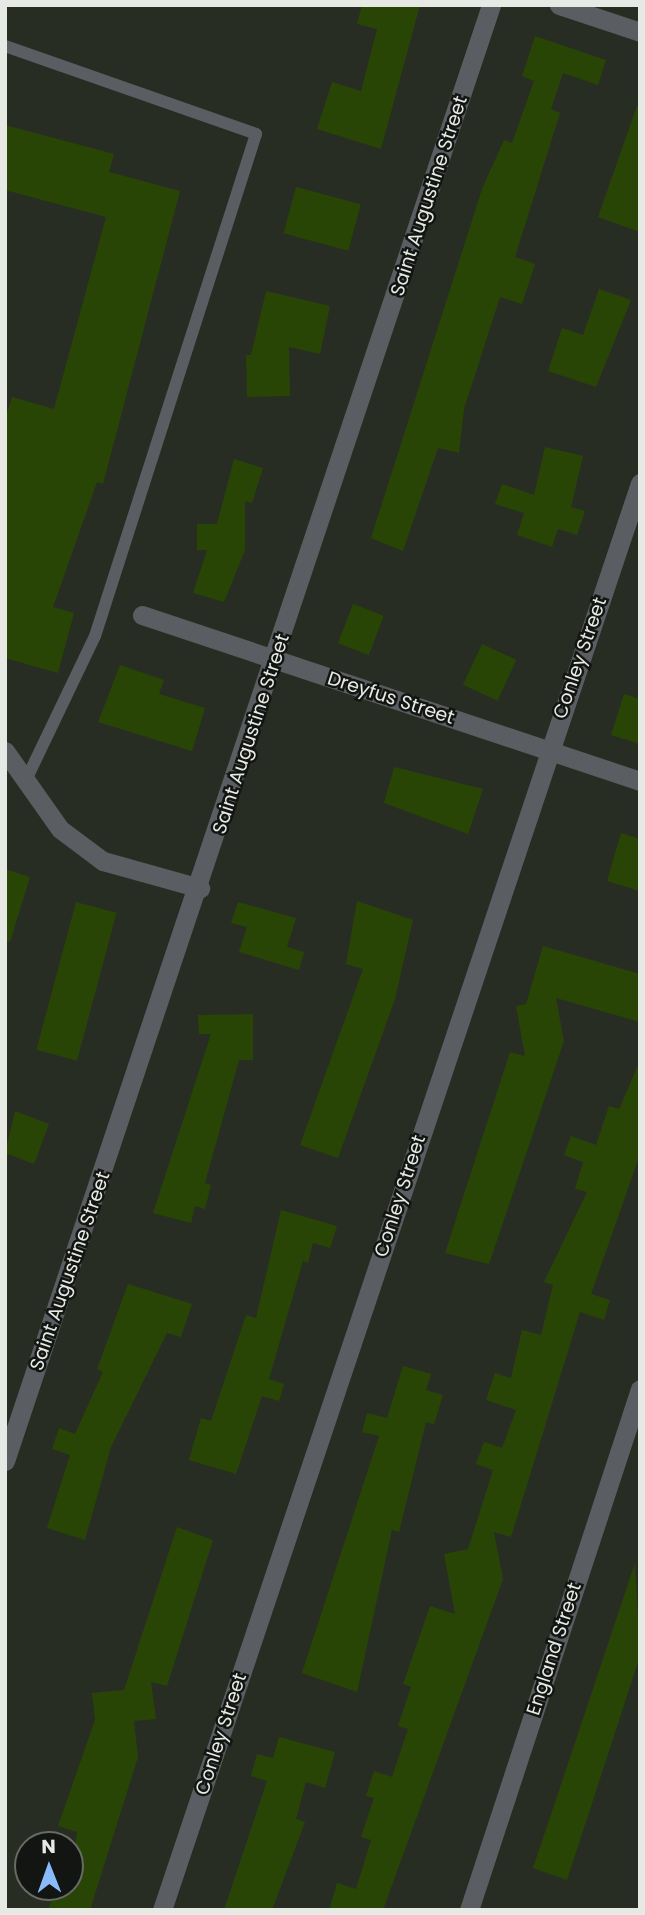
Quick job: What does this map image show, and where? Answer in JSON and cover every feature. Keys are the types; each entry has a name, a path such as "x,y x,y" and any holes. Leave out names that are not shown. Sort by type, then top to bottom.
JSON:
{"street":[{"name":"Saint Augustine Street","path":"5,1461 200,888 491,5"},
{"path":"559,5 640,32"},
{"name":"Conley Street","path":"162,1910 640,483"},
{"name":"Dreyfus Street","path":"142,615 640,781"},
{"path":"5,751 27,778 60,829 103,861 200,888"},
{"name":"England Street","path":"469,1910 640,1389"}],"lane":[{"path":"5,46 256,134 95,636 27,778"}],"building":[{"path":"362,5 420,5 381,149 317,129 332,82 361,91 377,29 357,24"},
{"path":"535,36 606,60 598,85 563,73 551,109 560,113 515,257 535,264 522,304 500,297 464,409 459,453 438,448 403,551 371,538 482,189 504,140 512,143 534,81 522,76"},
{"path":"637,106 640,107 640,232 598,217"},
{"path":"5,125 114,154 109,172 180,191 103,484 97,482 53,607 74,613 58,673 5,658 5,419 12,397 54,409 106,217 5,190"},
{"path":"296,187 361,204 348,251 284,233"},
{"path":"599,289 631,300 596,387 548,371 562,328 583,335"},
{"path":"266,291 330,306 320,354 289,347 290,396 247,397 246,355 251,355"},
{"path":"545,447 583,456 571,507 585,511 577,535 558,529 552,547 517,535 524,513 495,504 502,484 534,495"},
{"path":"234,459 263,468 252,503 245,501 245,550 224,602 193,593 207,550 197,550 197,524 217,524"},
{"path":"353,604 384,616 369,655 338,643"},
{"path":"482,644 516,660 497,701 463,685"},
{"path":"120,665 164,680 159,694 205,708 192,751 98,722"},
{"path":"624,694 640,699 640,744 611,735"},
{"path":"394,767 483,789 468,834 384,803"},
{"path":"621,833 640,839 640,891 607,881"},
{"path":"5,869 30,877 10,942 5,941"},
{"path":"357,901 413,920 395,999 338,1158 300,1145 363,969 346,964"},
{"path":"76,902 117,913 77,1061 36,1050"},
{"path":"238,902 296,918 287,947 304,952 299,970 239,952 247,927 231,923"},
{"path":"543,946 640,974 640,1022 556,998 564,1041 489,1264 445,1253 510,1052 525,1056 516,1006 526,1004"},
{"path":"253,1014 253,1060 239,1060 205,1183 211,1185 205,1209 195,1206 191,1223 153,1213 211,1034 199,1034 198,1015"},
{"path":"640,1061 640,1154 591,1294 610,1300 604,1320 580,1312 511,1537 494,1532 503,1579 383,1910 329,1910 337,1883 356,1889 371,1840 361,1837 374,1798 366,1796 374,1771 392,1777 408,1729 398,1726 411,1687 403,1684 430,1606 455,1614 444,1554 468,1549 493,1470 476,1464 484,1442 502,1448 516,1410 486,1400 495,1373 511,1378 522,1330 541,1335 553,1285 544,1282 587,1192 575,1189 583,1162 564,1155 571,1136 596,1145 609,1106 619,1109"},
{"path":"15,1111 49,1124 34,1164 5,1153"},
{"path":"281,1210 337,1226 330,1248 313,1243 308,1263 303,1261 269,1379 284,1384 279,1401 262,1396 236,1474 189,1460 201,1418 211,1421 246,1315 256,1318"},
{"path":"128,1284 192,1304 181,1337 167,1333 111,1447 85,1540 47,1528 70,1455 52,1449 59,1428 75,1434 103,1372 97,1369"},
{"path":"403,1366 431,1374 426,1390 443,1395 434,1424 426,1422 399,1532 392,1530 357,1692 302,1673 379,1436 362,1432 367,1413 387,1418"},
{"path":"177,1527 213,1540 167,1686 151,1682 156,1719 134,1721 138,1757 90,1910 48,1910 52,1901 84,1901 84,1831 58,1826 95,1720 92,1693 124,1690"},
{"path":"635,1563 640,1656 567,1880 533,1868"},
{"path":"279,1737 335,1752 325,1788 306,1782 296,1819 305,1822 272,1910 224,1910 267,1781 251,1776 257,1754 273,1758"}]}
